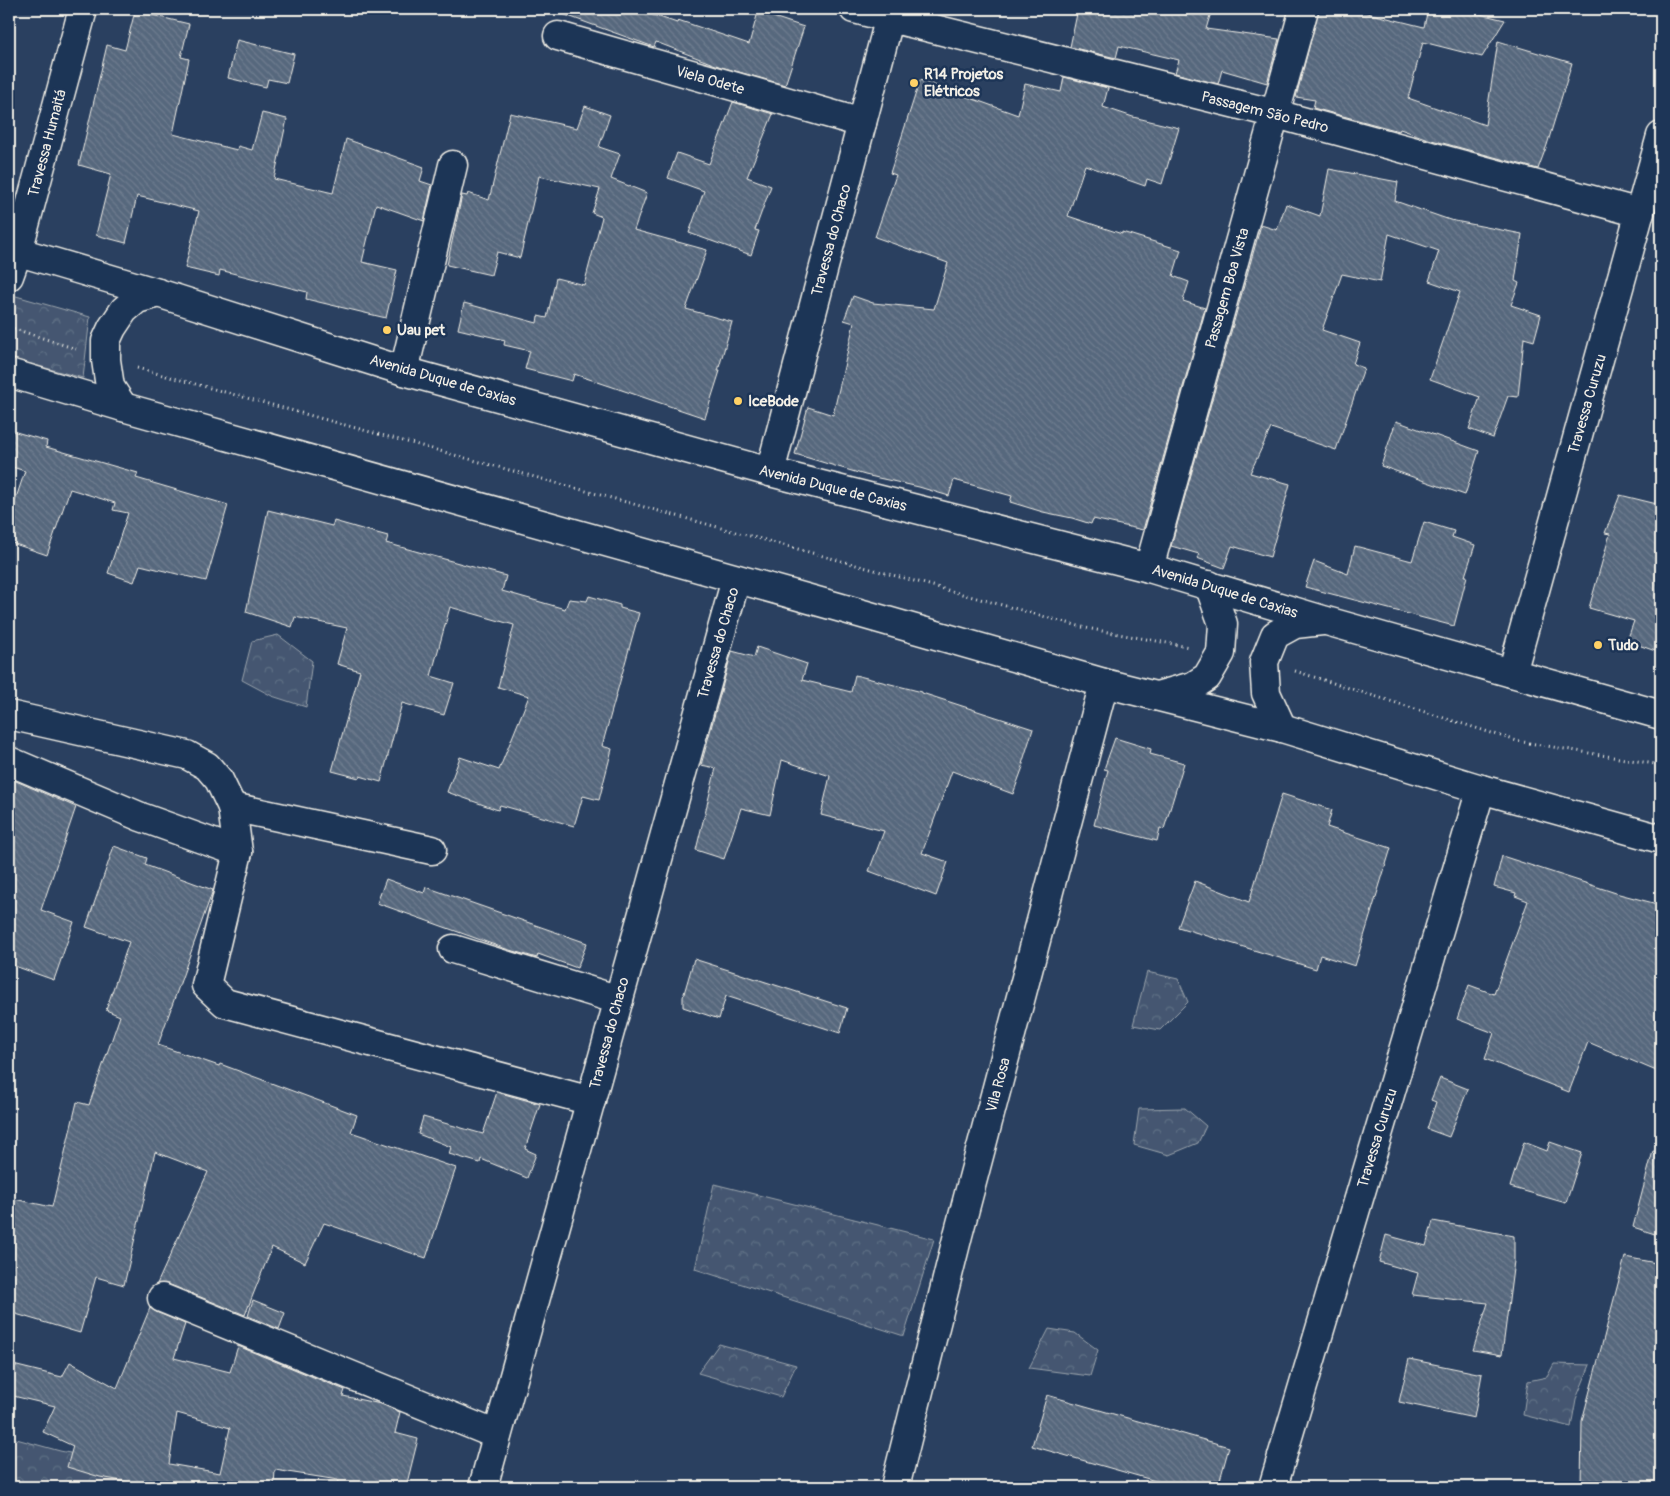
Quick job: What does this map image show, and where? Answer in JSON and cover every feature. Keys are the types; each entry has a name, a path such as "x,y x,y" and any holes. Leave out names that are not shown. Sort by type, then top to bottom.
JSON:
{"street":[{"name":"Travessa Humaitá","path":"12,259 83,9"},
{"name":"Passagem São Pedro","path":"854,9 890,14 1276,114 1640,213"},
{"name":"Passagem Boa Vista","path":"1149,568 1304,9"},
{"name":"Travessa do Chaco","path":"770,472 890,14"},
{"name":"Viela Odete","path":"558,36 862,123"},
{"name":"Travessa Curuzu","path":"1512,673 1661,136"},
{"path":"404,371 453,165"},
{"name":"Avenida Duque de Caxias","path":"12,259 158,293 404,371 770,472 1149,568 1323,620 1661,715"},
{"path":"123,407 110,387 106,360 106,341 124,310 137,299 158,293"},
{"path":"9,373 123,407 1104,683 1282,728 1480,789 1661,839"},
{"name":"Travessa do Chaco","path":"483,1487 736,579"},
{"path":"1156,696 1193,686 1207,677 1221,653 1222,624 1209,585"},
{"path":"1282,728 1266,693 1264,662 1276,635 1295,624 1323,620"},
{"name":"Vila Rosa","path":"895,1487 958,1235 1104,683"},
{"path":"9,715 188,755 207,766 219,780 232,807 238,852 206,985 225,1003 591,1101"},
{"path":"9,761 141,817 238,852"},
{"name":"Travessa Curuzu","path":"1273,1487 1480,789"},
{"path":"232,807 432,850"},
{"path":"453,949 619,1000"},
{"path":"162,1298 497,1435"}],"path":[{"path":"9,327 106,360 1086,628 1221,653"},
{"path":"1264,662 1518,741 1661,765"}],"green space":[{"path":"9,294 90,317 83,378 9,358"},
{"path":"278,635 312,661 306,707 272,696 242,680 252,641"},
{"path":"1147,972 1178,979 1188,1002 1160,1030 1133,1025"},
{"path":"1185,1108 1206,1126 1198,1143 1169,1155 1134,1145 1139,1109"},
{"path":"714,1184 934,1239 904,1336 695,1269"},
{"path":"1049,1329 1075,1333 1098,1350 1090,1376 1029,1368"},
{"path":"719,1344 796,1365 781,1397 698,1373"},
{"path":"1554,1364 1590,1365 1576,1399 1571,1427 1523,1415 1528,1381 1547,1377"},
{"path":"9,1437 60,1451 233,1487 9,1487"},
{"path":"304,1480 333,1483 333,1487 303,1487"}],"building":[{"path":"558,9 636,9 677,23 678,20 749,44 758,12 804,27 785,85 721,67 656,42 654,47 557,12"},
{"path":"1078,9 1212,9 1206,29 1279,39 1267,83 1222,70 1218,84 1175,73 1179,60 1119,46 1116,58 1070,47"},
{"path":"1319,9 1351,9 1424,27 1428,9 1459,9 1505,20 1482,57 1423,42 1408,98 1485,125 1498,41 1572,63 1538,169 1428,139 1400,129 1399,131 1313,108 1315,100 1296,97"},
{"path":"135,11 189,24 181,57 189,59 173,134 237,150 238,146 252,150 262,113 287,119 274,179 333,193 346,139 424,167 420,181 432,185 424,221 376,204 362,262 397,270 386,318 306,299 307,292 220,270 219,276 185,268 199,211 137,196 126,243 96,235 111,174 79,165 107,45 125,50"},
{"path":"237,40 294,54 287,83 268,79 266,87 228,78"},
{"path":"1064,77 1108,88 1103,107 1133,117 1179,128 1162,184 1147,179 1145,186 1085,165 1068,216 1122,234 1122,232 1181,250 1173,276 1189,282 1183,301 1205,308 1143,530 1093,519 1091,524 1043,512 1010,502 1012,496 954,480 949,496 865,475 795,454 808,407 833,415 854,323 844,320 853,296 873,303 934,309 948,263 875,237 896,175 890,173 920,80 1018,115 1025,84 1061,92"},
{"path":"733,102 773,114 747,177 771,186 755,230 759,231 751,255 689,233 704,191 668,178 677,153 709,164"},
{"path":"585,106 610,115 599,147 620,154 611,179 647,193 634,230 707,250 686,309 732,322 718,371 720,371 705,418 574,374 572,381 525,369 530,351 504,345 505,340 458,329 464,303 537,323 538,316 547,318 556,278 584,285 602,217 592,213 600,189 539,176 520,258 497,252 491,275 447,265 462,195 467,196 468,193 489,200 510,113 577,128"},
{"path":"1329,169 1398,182 1395,201 1450,220 1522,234 1515,281 1519,283 1511,305 1541,315 1534,341 1524,338 1518,397 1508,396 1493,438 1469,429 1480,397 1430,379 1460,292 1429,281 1439,251 1389,234 1380,282 1342,274 1322,330 1360,343 1353,364 1364,368 1336,450 1271,428 1250,473 1290,484 1270,557 1232,546 1224,568 1197,558 1199,554 1171,546 1261,225 1277,230 1286,204 1320,216"},
{"path":"1396,421 1479,451 1465,495 1381,466"},
{"path":"9,430 47,441 46,447 138,473 136,478 228,505 206,581 140,565 134,582 108,573 128,513 113,510 115,503 70,489 47,555 9,542 9,519 25,471 9,466"},
{"path":"1620,495 1661,505 1661,653 1627,641 1634,621 1589,608 1610,534 1605,533"},
{"path":"268,510 332,526 334,521 388,536 386,543 506,576 502,591 565,609 569,599 587,601 589,596 639,613 602,746 612,749 599,800 583,796 574,826 500,805 498,810 447,792 460,757 499,770 529,696 498,687 514,625 450,607 431,676 454,683 444,715 402,703 381,782 332,771 360,671 337,664 347,628 295,617 292,627 246,612"},
{"path":"1424,522 1454,531 1452,537 1475,545 1465,576 1467,576 1454,626 1305,587 1314,561 1348,574 1355,546 1412,561"},
{"path":"757,647 807,664 802,680 851,692 855,675 922,692 1033,729 1022,764 1024,764 1013,794 952,771 922,853 948,862 936,896 869,871 884,831 821,815 830,776 782,760 770,815 741,808 724,859 696,850 716,768 701,765 732,651 754,657"},
{"path":"1115,738 1151,749 1150,754 1184,763 1164,829 1160,828 1157,841 1094,825 1108,770 1104,769"},
{"path":"9,778 76,807 41,910 74,922 54,980 9,964"},
{"path":"1282,794 1332,810 1327,827 1391,848 1355,966 1320,955 1316,969 1178,927 1195,881 1249,902"},
{"path":"114,846 147,858 145,865 213,890 158,1045 219,1066 220,1064 357,1115 351,1132 456,1168 426,1258 324,1223 305,1263 272,1247 245,1315 168,1284 157,1284 208,1172 155,1152 124,1285 96,1277 80,1333 9,1312 9,1198 52,1207 77,1102 89,1105 120,1016 106,1010 129,942 86,927"},
{"path":"1502,856 1619,894 1661,905 1661,1073 1588,1042 1569,1092 1485,1059 1494,1033 1457,1019 1469,985 1494,994 1528,901 1515,896 1516,893 1494,887"},
{"path":"386,879 424,893 426,887 587,943 577,968 538,954 537,958 506,949 377,903"},
{"path":"694,959 847,1008 840,1033 726,996 719,1019 683,1007 683,997"},
{"path":"1440,1078 1468,1089 1449,1137 1427,1129 1436,1102 1431,1100"},
{"path":"497,1092 540,1104 525,1149 536,1154 527,1178 481,1159 480,1163 449,1154 451,1147 418,1134 423,1117 483,1134"},
{"path":"1524,1142 1547,1151 1550,1142 1582,1153 1566,1203 1510,1187"},
{"path":"1653,1151 1661,1152 1661,1236 1633,1227"},
{"path":"1433,1221 1514,1236 1514,1261 1502,1355 1473,1350 1488,1303 1412,1295 1418,1273 1379,1262 1386,1235 1426,1246"},
{"path":"1625,1257 1661,1264 1661,1487 1581,1487 1582,1421"},
{"path":"253,1300 285,1313 279,1329 248,1316"},
{"path":"150,1308 185,1324 174,1358 230,1372 238,1346 345,1390 343,1396 381,1404 400,1412 395,1433 418,1439 406,1487 337,1487 338,1480 275,1470 274,1487 155,1487 100,1477 67,1467 73,1446 43,1432 55,1406 9,1395 9,1364 62,1377 70,1362 117,1388","holes":["177,1413 230,1428 220,1473 169,1464"]},
{"path":"1409,1359 1482,1374 1474,1418 1399,1402"},
{"path":"1047,1395 1229,1447 1218,1487 1177,1487 1032,1446"}],"place":[{"name":"R14 Projetos Elétricos","path":"914,83"},
{"name":"Uau pet","path":"387,330"},
{"name":"IceBode","path":"738,401"},
{"name":"Tudo","path":"1598,645"}]}
